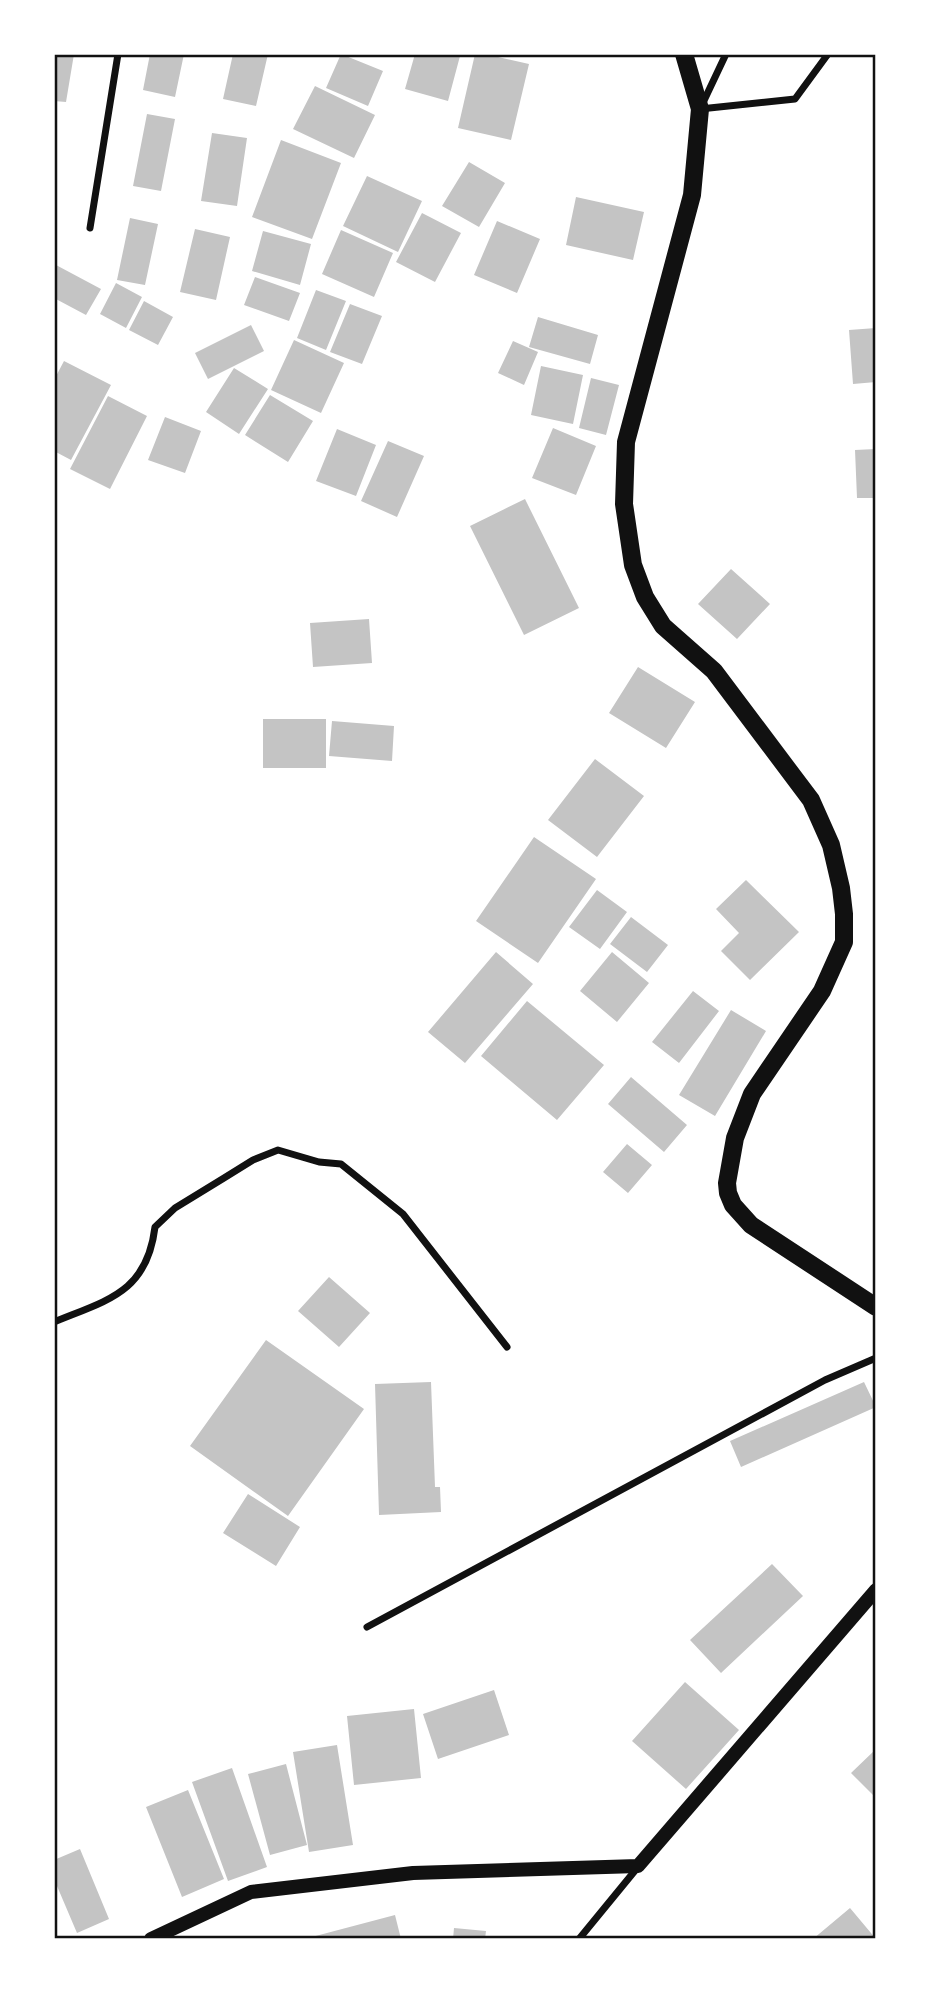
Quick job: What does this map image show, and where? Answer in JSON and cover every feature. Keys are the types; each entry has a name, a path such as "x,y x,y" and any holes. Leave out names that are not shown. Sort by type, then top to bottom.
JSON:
{"main road":[{"path":"684,54 700,109 692,194 626,442 624,504 633,565 645,597 663,626 714,671 811,800 831,845 844,914 844,942 822,990 752,1094 735,1138 727,1183 728,1193 733,1205 751,1225 876,1307"},
{"path":"151,1939 251,1892 413,1873 638,1866 876,1590"}],"street":[{"path":"90,228 118,54"},
{"path":"700,109 726,54"},
{"path":"700,109 795,99 828,54"},
{"path":"54,1322 106,1302 134,1282 152,1249 155,1227 175,1209 253,1160 278,1150 319,1162 341,1164 403,1214 507,1348"},
{"path":"367,1627 825,1380 876,1358"},
{"path":"579,1939 638,1866"}],"building":[{"path":"54,54 74,54 66,102 54,101"},
{"path":"150,54 184,54 175,97 143,90"},
{"path":"233,54 268,54 256,106 223,99"},
{"path":"341,54 383,71 368,106 326,88"},
{"path":"415,54 460,56 448,101 405,89"},
{"path":"475,54 529,64 511,140 458,128"},
{"path":"315,86 375,115 354,158 293,129"},
{"path":"147,114 175,119 161,191 133,186"},
{"path":"212,133 247,138 237,206 201,201"},
{"path":"281,140 341,163 312,239 252,217"},
{"path":"469,162 505,183 479,227 442,206"},
{"path":"367,176 422,201 398,252 343,226"},
{"path":"576,197 644,212 633,260 566,245"},
{"path":"422,213 461,233 435,282 396,262"},
{"path":"130,218 158,224 145,285 117,280"},
{"path":"497,221 540,239 517,293 474,275"},
{"path":"195,229 230,237 216,300 180,292"},
{"path":"341,230 393,253 374,297 322,274"},
{"path":"263,231 311,244 300,285 252,271"},
{"path":"56,265 101,289 86,315 54,298"},
{"path":"255,277 300,293 289,321 244,305"},
{"path":"116,283 142,297 126,328 100,314"},
{"path":"316,290 346,301 326,350 297,338"},
{"path":"144,301 173,317 158,345 129,330"},
{"path":"350,304 382,316 362,364 330,352"},
{"path":"538,317 598,335 590,364 529,347"},
{"path":"251,325 264,351 208,379 195,353"},
{"path":"876,328 876,382 853,384 849,330"},
{"path":"294,340 344,363 321,413 271,390"},
{"path":"513,341 538,352 524,385 498,373"},
{"path":"64,361 111,385 71,460 54,451 54,380"},
{"path":"541,366 583,375 573,424 531,415"},
{"path":"234,368 268,389 239,434 206,412"},
{"path":"591,378 619,385 606,435 579,428"},
{"path":"270,395 313,421 288,462 245,435"},
{"path":"108,396 147,416 110,489 70,469"},
{"path":"165,417 201,431 185,473 148,460"},
{"path":"553,428 596,446 576,495 532,478"},
{"path":"337,429 376,445 356,496 316,481"},
{"path":"388,441 424,456 397,517 361,501"},
{"path":"876,449 876,498 857,498 855,450"},
{"path":"525,499 579,608 524,635 470,526"},
{"path":"731,569 770,604 737,639 698,604"},
{"path":"369,619 372,663 313,667 310,623"},
{"path":"638,667 695,702 666,748 609,713"},
{"path":"263,719 326,719 326,768 263,768"},
{"path":"332,721 394,726 392,761 329,756"},
{"path":"595,759 644,796 597,857 548,820"},
{"path":"534,837 596,879 538,963 476,921"},
{"path":"746,880 799,932 750,980 721,951 739,933 716,909"},
{"path":"597,890 627,912 600,949 569,927"},
{"path":"631,917 668,945 647,972 610,944"},
{"path":"496,952 533,984 465,1063 428,1032"},
{"path":"612,952 649,983 617,1022 580,991"},
{"path":"693,991 719,1011 679,1063 652,1042"},
{"path":"527,1001 604,1065 557,1120 481,1056"},
{"path":"731,1010 766,1031 715,1116 679,1095"},
{"path":"631,1077 687,1125 664,1152 608,1104"},
{"path":"627,1144 652,1165 628,1193 603,1172"},
{"path":"329,1277 370,1313 339,1347 298,1311"},
{"path":"266,1340 364,1409 288,1516 190,1446"},
{"path":"431,1382 435,1487 440,1487 441,1512 379,1515 375,1384"},
{"path":"864,1382 876,1407 741,1467 730,1441"},
{"path":"248,1494 300,1527 276,1566 223,1533"},
{"path":"772,1564 803,1596 721,1673 690,1640"},
{"path":"685,1682 739,1730 686,1789 632,1741"},
{"path":"494,1690 509,1735 438,1759 423,1714"},
{"path":"414,1709 421,1778 354,1785 347,1716"},
{"path":"337,1745 353,1845 309,1852 293,1752"},
{"path":"876,1749 876,1798 851,1773"},
{"path":"286,1764 307,1845 270,1855 248,1774"},
{"path":"232,1768 267,1867 228,1881 192,1782"},
{"path":"188,1790 224,1879 182,1897 146,1807"},
{"path":"80,1849 109,1919 77,1933 54,1879 54,1860"},
{"path":"850,1908 876,1939 813,1939"},
{"path":"395,1915 401,1939 308,1939 308,1938"},
{"path":"454,1928 486,1931 485,1939 453,1939"}]}
